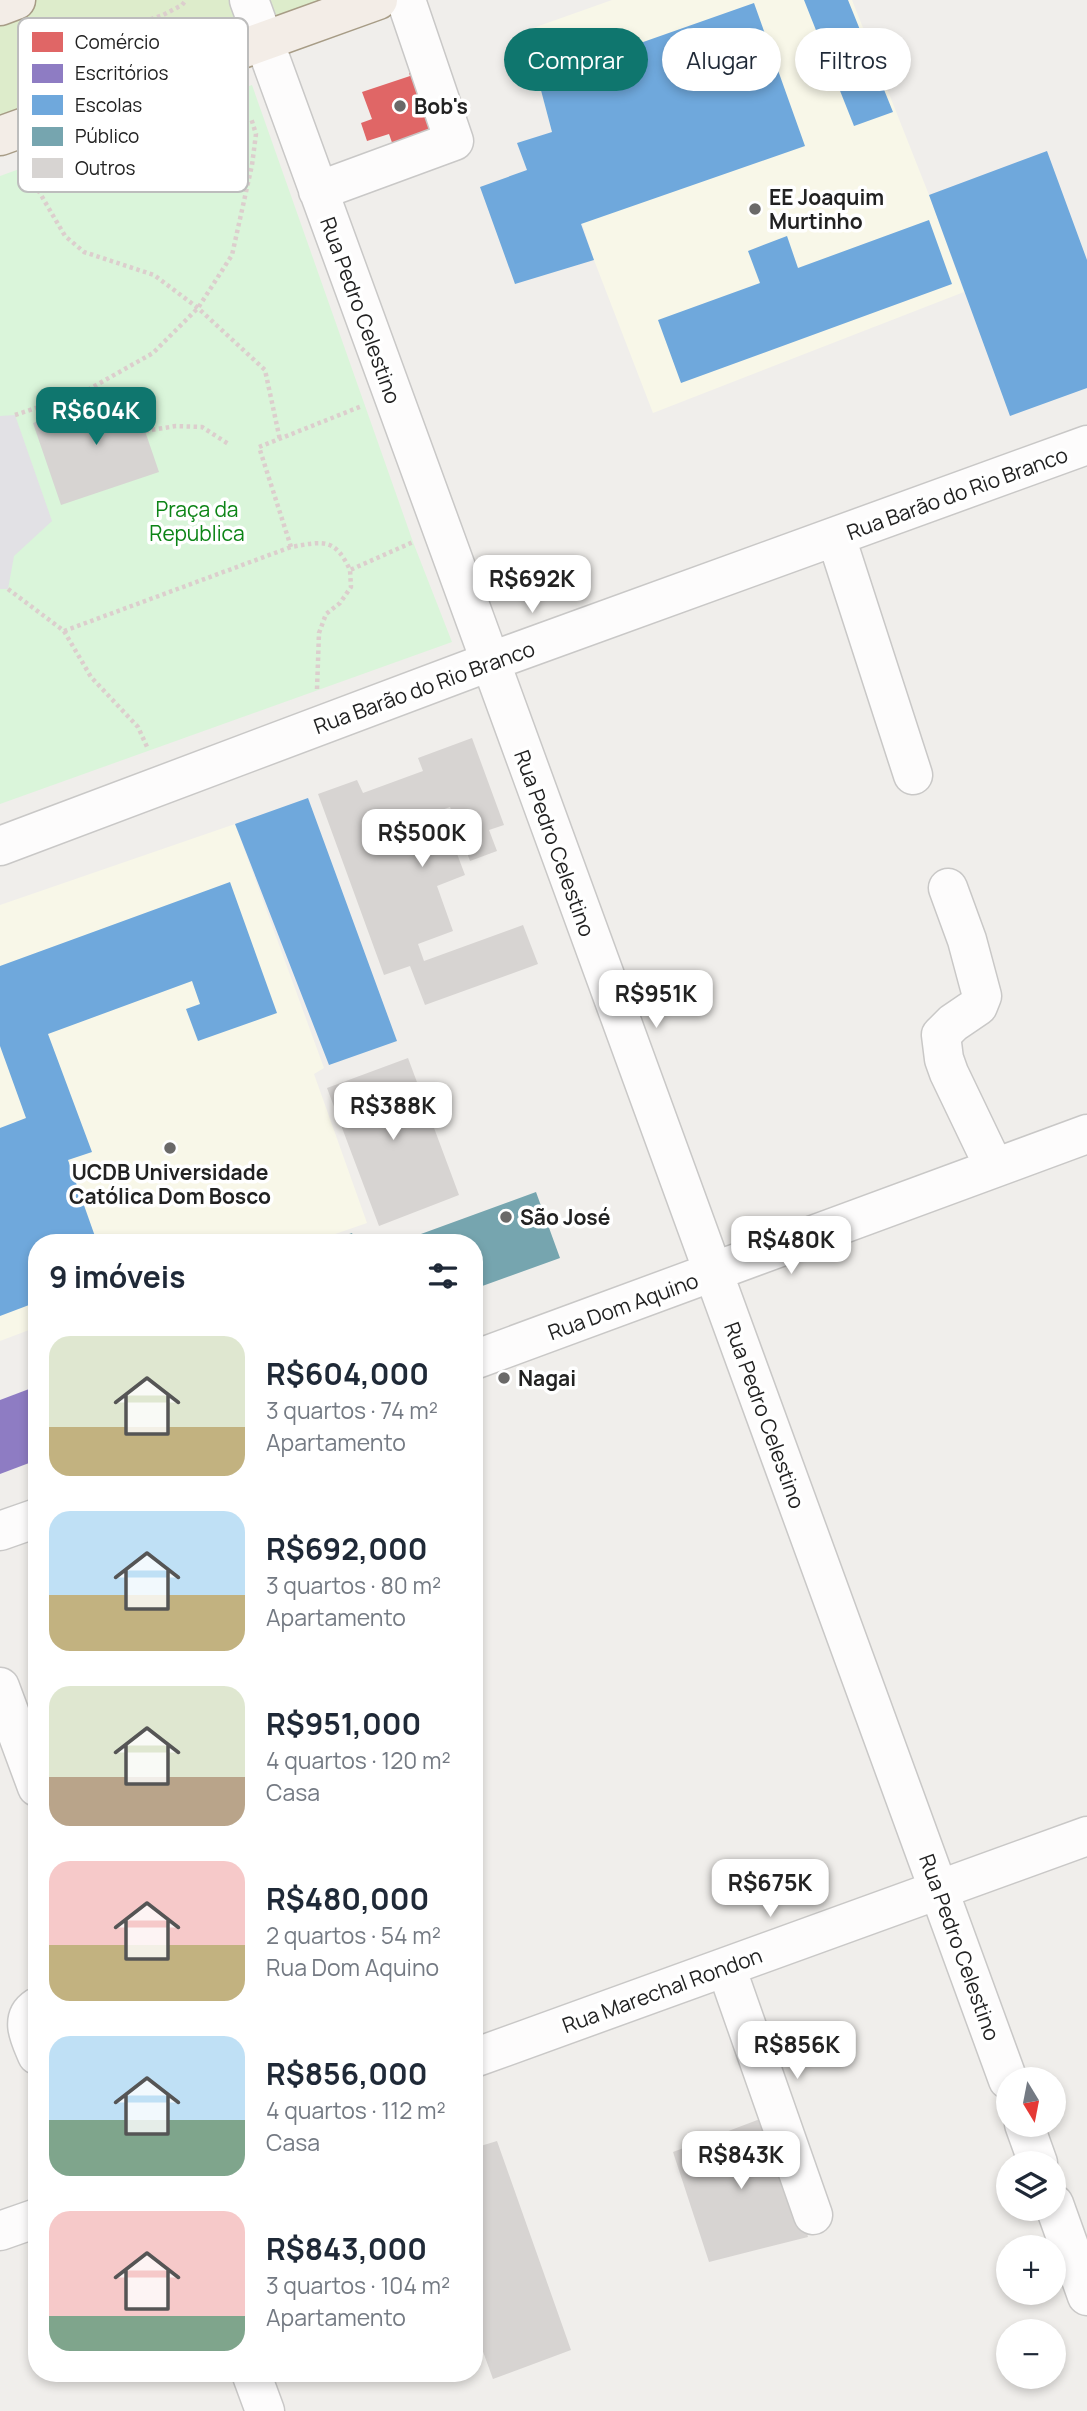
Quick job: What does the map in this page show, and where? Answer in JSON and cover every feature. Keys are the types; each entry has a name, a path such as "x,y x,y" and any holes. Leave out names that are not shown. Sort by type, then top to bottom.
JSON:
{"main road":[{"path":"0,6 16,0"},
{"path":"248,46 378,0"},
{"path":"0,136 18,129"}],"street":[{"name":"Rua Pedro Celestino","path":"249,0 1003,2067"},
{"path":"318,191 454,141 406,0"},
{"name":"Rua Barão do Rio Branco","path":"0,846 489,662 1087,445"},
{"path":"836,537 913,775"},
{"path":"948,888 967,940 982,996 978,1006 941,1035 944,1059 994,1167"},
{"name":"Rua Dom Aquino","path":"483,1357 1087,1134"},
{"path":"0,1531 28,1521"},
{"path":"0,1687 28,1763"},
{"name":"Rua Marechal Rondon","path":"483,2055 1087,1836"},
{"path":"726,1967 813,2215"},
{"path":"0,2231 28,2220"},
{"path":"1060,2221 1087,2296"},
{"path":"254,2382 265,2411"}],"path":[{"path":"155,18 182,5 186,0"},
{"path":"248,183 256,134 251,118"},
{"path":"39,192 65,236 84,253 155,275 198,308 265,370 280,440"},
{"path":"15,415 84,392 153,353 198,308 232,255 246,192"},
{"path":"292,547 259,447 366,405"},
{"path":"145,431 176,426 202,427 230,445"},
{"path":"350,570 413,542"},
{"path":"64,631 292,547 311,543 329,544 342,554 350,570 351,587 340,603 326,614 319,633 317,689"},
{"path":"8,589 64,631 92,677 138,727 148,749"}],"shaded area":[{"name":"EE Joaquim Murtinho","path":"612,0 852,0 863,28 795,28 795,91 888,91 964,292 653,413 594,260 541,91 648,91 648,28 533,28"},
{"path":"15,415 52,521 14,556 8,589 0,589 0,416"},
{"name":"UCDB Universidade Católica Dom Bosco","path":"235,824 324,1068 314,1074 367,1223 335,1234 28,1234 28,1330 0,1341 0,905"}],"green space":[{"path":"16,0 379,0 248,47 248,18 18,18 18,130 0,136 0,6"},
{"name":"Praça da Republica","path":"252,85 413,542 452,642 0,804 0,176 18,170 18,192 248,192 248,86"}],"building: Comércio":[{"name":"Bob's","path":"421,69 444,138 396,154 389,134 367,141 361,123 372,119 362,92 410,76 409,73"}],"building: Escritórios":[{"path":"28,1389 28,1463 0,1474 0,1400"}],"building: Escolas":[{"path":"804,0 848,0 859,28 815,28"},
{"path":"754,3 763,28 683,28"},
{"path":"662,35 662,91 781,91 781,79 805,146 581,224 594,260 515,284 480,187 527,170 517,143 552,132 541,91 648,91 648,40"},
{"path":"840,91 885,91 893,112 854,126"},
{"path":"1047,151 1087,260 1087,388 1010,416 929,195"},
{"path":"929,220 952,284 681,383 658,320 760,283 748,251 787,236 798,268"},
{"path":"308,798 397,1041 329,1065 235,824"},
{"path":"230,882 277,1013 198,1041 186,1009 200,1004 192,981 48,1034 92,1152 68,1160 94,1234 28,1234 28,1305 0,1316 0,1128 26,1118 0,1046 0,966"}],"building: Público":[{"name":"São José","path":"536,1192 560,1258 483,1286 483,1234 421,1234"}],"building: Outros":[{"path":"131,390 159,472 61,505 33,423"},
{"path":"472,738 504,825 489,830 497,851 470,861 450,807 428,815 440,848 453,843 465,875 437,886 453,931 418,944 424,961 523,925 538,964 425,1005 410,966 384,975 318,794 357,780 363,793 423,771 418,758"},
{"path":"408,1058 459,1195 379,1226 327,1088"},
{"path":"773,2114 808,2237 709,2262 673,2152"},
{"path":"497,2141 571,2350 493,2379 483,2352 483,2145"}],"place":[{"name":"Bob's","path":"400,106"},
{"name":"EE Joaquim Murtinho","path":"755,209"},
{"name":"UCDB Universidade Católica Dom Bosco","path":"170,1148"},
{"name":"São José","path":"506,1217"},
{"name":"Nagai","path":"504,1378"}]}
